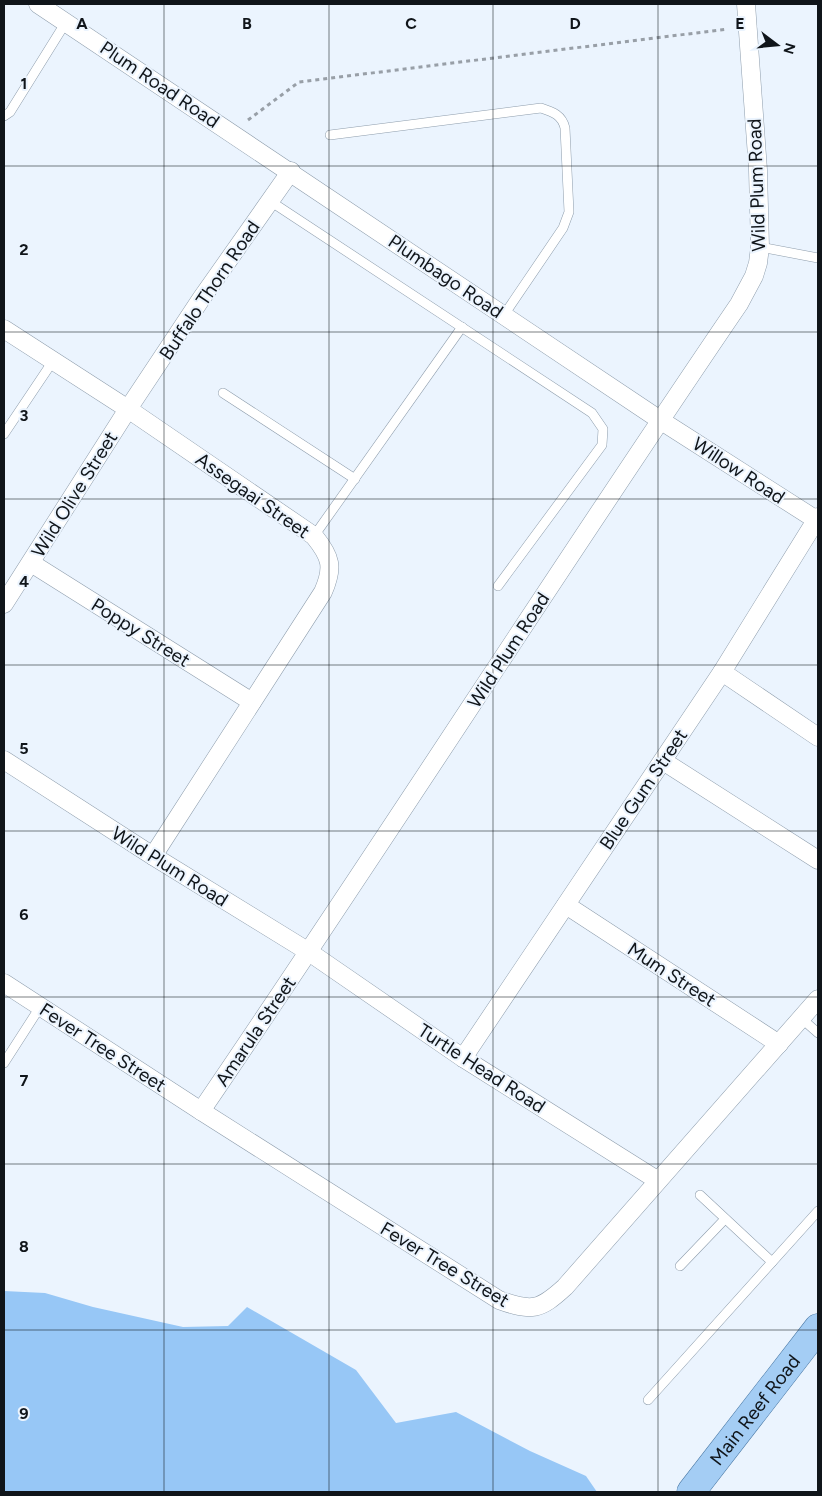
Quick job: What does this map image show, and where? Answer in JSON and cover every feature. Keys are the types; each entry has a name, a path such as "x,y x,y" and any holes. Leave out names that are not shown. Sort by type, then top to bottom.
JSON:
{"main road":[{"name":"Main Reef Road","path":"691,1492 818,1328"}],"street":[{"name":"Plum Road Road","path":"38,4 231,132"},
{"name":"Wild Plum Road","path":"4,760 153,856 309,952 660,420 739,304 754,276 760,247 758,170 746,4"},
{"name":"Plumbago Road","path":"231,132 660,420"},
{"name":"Buffalo Thorn Road","path":"128,409 201,299 291,172"},
{"name":"Assegaai Street","path":"4,329 128,409 314,536 328,555 329,579 322,592 153,856"},
{"name":"Wild Olive Street","path":"4,604 128,409"},
{"name":"Willow Road","path":"660,420 818,519"},
{"name":"Blue Gum Street","path":"463,1058 722,672 818,519"},
{"name":"Poppy Street","path":"31,563 252,702"},
{"path":"722,672 818,737"},
{"path":"663,761 818,860"},
{"name":"Mum Street","path":"566,905 779,1044"},
{"name":"Turtle Head Road","path":"309,952 463,1058 657,1180"},
{"name":"Amarula Street","path":"201,1111 309,952"},
{"name":"Fever Tree Street","path":"4,983 201,1111 499,1300 515,1306 533,1308 548,1302 559,1292 818,999"}],"lane":[{"path":"4,116 10,112 66,22"},
{"path":"330,135 541,108 559,116 564,121 569,212 564,228 504,315"},
{"path":"270,201 592,413 603,429 602,445 498,586"},
{"path":"760,247 818,258"},
{"path":"314,536 462,327"},
{"path":"4,434 53,361"},
{"path":"223,393 355,479"},
{"path":"4,1063 40,1007"},
{"path":"802,1018 818,1033"},
{"path":"700,1195 772,1262"},
{"path":"648,1400 818,1211"},
{"path":"680,1266 725,1219"}],"path":[{"path":"231,132 299,82 748,26"}],"shaded area":[{"path":"4,1291 45,1293 93,1307 183,1327 228,1326 247,1307 356,1370 396,1423 456,1412 530,1451 586,1476 597,1492 4,1492"}]}
